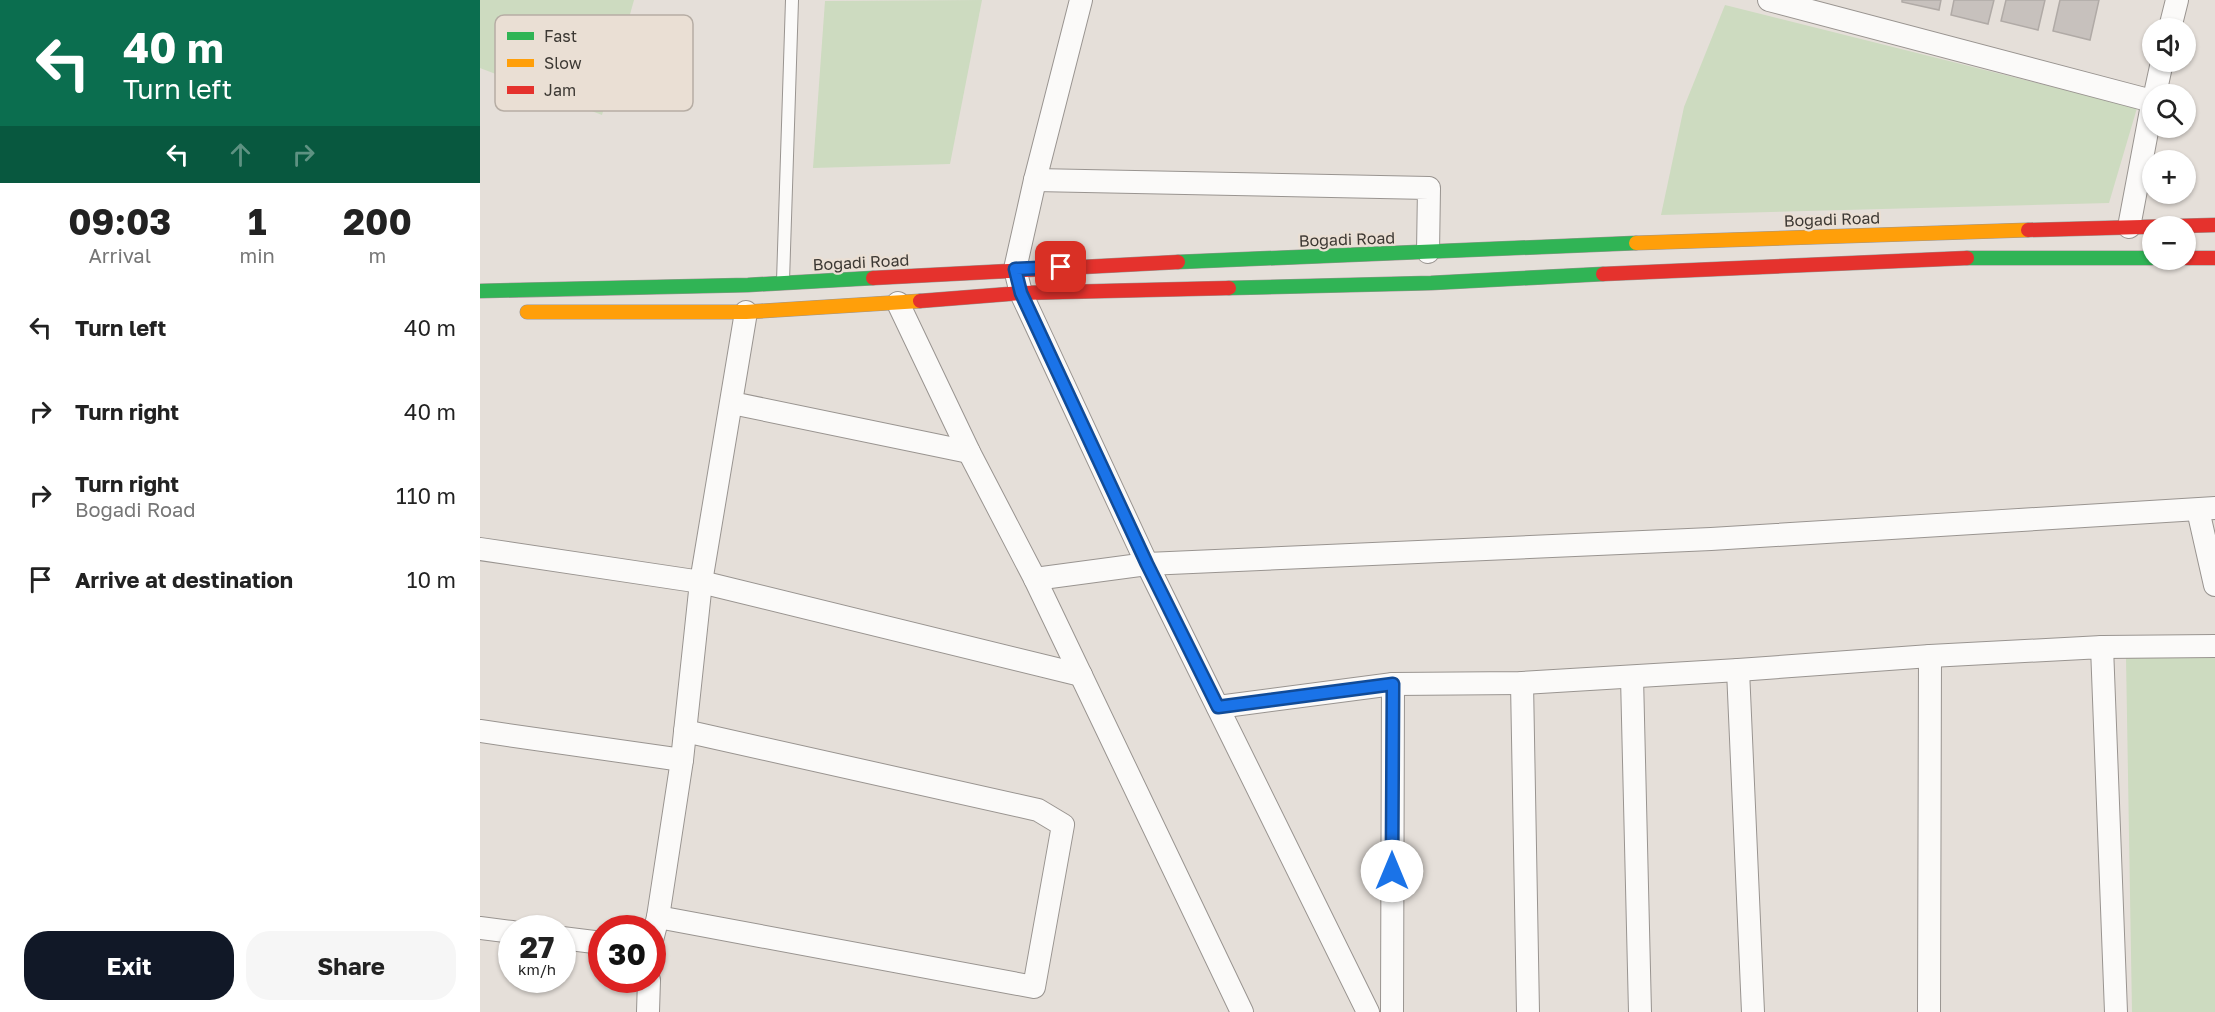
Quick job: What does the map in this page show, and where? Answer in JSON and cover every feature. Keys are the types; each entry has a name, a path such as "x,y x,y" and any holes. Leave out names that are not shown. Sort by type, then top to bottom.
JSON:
{"main road":[{"name":"Bogadi Road","path":"480,291 783,283 1015,269 1842,235 2215,225"},
{"path":"515,312 746,312 1021,293 1431,283 1756,266 1980,258 2142,258"},
{"path":"2196,258 2215,258"}],"street":[{"path":"1081,0 1015,269 1021,293 1147,564 1368,1012"},
{"path":"1769,0 2142,97"},
{"path":"2172,18 2176,0"},
{"path":"2129,227 2146,138"},
{"path":"1035,180 1429,188 1428,252"},
{"path":"898,303 969,452 1035,579 1242,1012"},
{"path":"658,915 682,760 702,582 746,312"},
{"path":"732,403 969,452"},
{"path":"1035,579 1147,564 1723,538 2206,509 2215,585"},
{"path":"480,549 702,582 1081,675"},
{"path":"1218,707 1393,684 1522,683 1930,656 2102,647 2215,646"},
{"path":"2102,647 2116,1012"},
{"path":"1929,1012 1930,656"},
{"path":"1738,670 1753,1012"},
{"path":"1632,677 1640,1012"},
{"path":"1522,683 1528,1012"},
{"path":"1392,1012 1393,684"},
{"path":"480,731 682,760"},
{"path":"666,918 1034,987 1063,825 1038,810 685,731"},
{"path":"480,928 498,930"},
{"path":"648,1012 649,993"}],"lane":[{"path":"783,283 792,0"}],"green space":[{"path":"480,0 634,0 630,15 495,15 495,74 480,68"},
{"path":"982,0 950,164 813,168 825,1"},
{"path":"1725,5 2137,108 2109,203 1661,215 1684,107"},
{"path":"592,111 603,111 602,115"},
{"path":"2126,657 2215,658 2215,1012 2132,1012"}],"building":[{"path":"1902,0 1941,0 1939,10 1902,2"},
{"path":"1954,0 1994,0 1988,24 1951,15"},
{"path":"2006,0 2045,0 2038,30 2001,21"},
{"path":"2060,0 2099,0 2090,40 2053,31"}],"traffic: fast":[{"path":"1178,262 1636,243"},
{"path":"1967,258 2142,258"},
{"path":"1229,288 1431,283 1603,274"},
{"path":"480,291 748,285 873,278"}],"traffic: slow":[{"path":"1636,243 2028,230"},
{"path":"527,312 746,312 920,301"}],"traffic: jam":[{"path":"2028,230 2215,225"},
{"path":"1603,274 1967,258"},
{"path":"2196,258 2215,258"},
{"path":"873,278 1178,262"},
{"path":"920,301 1021,293 1229,288"}],"route":[{"path":"1061,267 1015,269 1021,293 1147,564 1218,707 1393,684 1392,871"}]}
